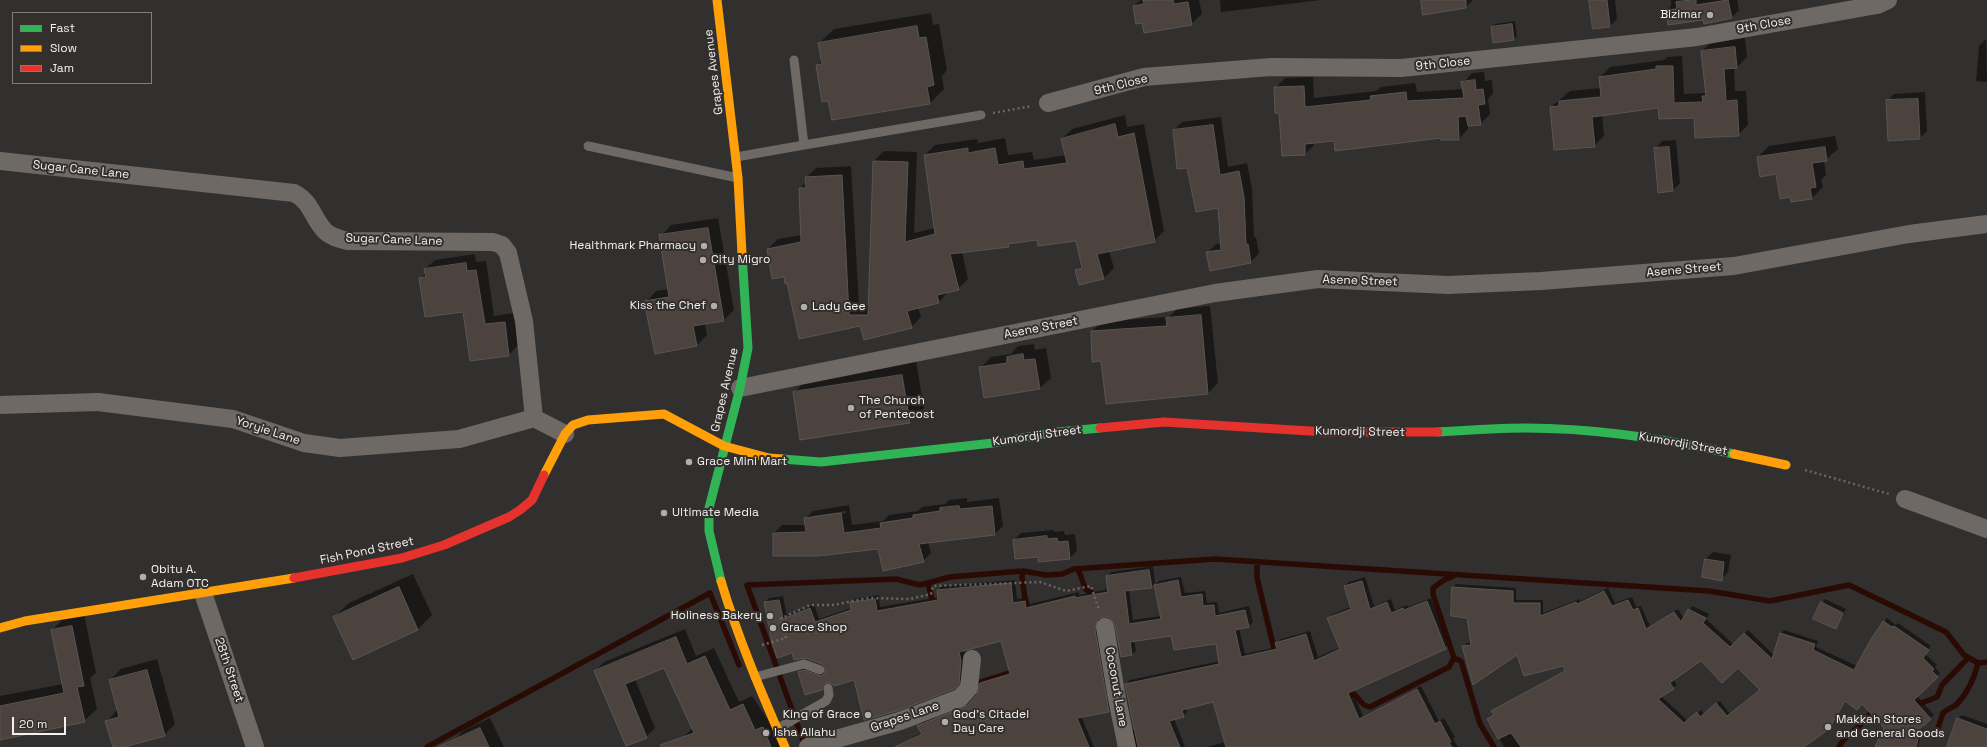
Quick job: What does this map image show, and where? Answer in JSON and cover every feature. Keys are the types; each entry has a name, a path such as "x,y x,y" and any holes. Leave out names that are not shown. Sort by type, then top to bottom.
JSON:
{"street":[{"name":"Grapes Avenue","path":"717,0 738,178 748,348 740,388 709,508 708,531 713,554 732,618 785,747"},
{"name":"9th Close","path":"1048,103 1144,78 1271,67 1401,68 1698,37 1838,12 1879,2"},
{"name":"Sugar Cane Lane","path":"0,161 294,193 303,198 325,232 335,238 348,241 493,242 502,246 508,253 524,321 534,418"},
{"name":"Asene Street","path":"740,388 1215,293 1318,279 1448,285 1541,281 1718,267 1909,234 1987,224"},
{"name":"Yoryie Lane","path":"0,405 105,403 233,419 304,443 340,448 459,439 534,418"},
{"name":"Fish Pond Street","path":"0,628 25,621 203,593 402,558 444,545 509,517 532,500 566,434 573,425 588,420 664,414 724,446"},
{"path":"534,418 566,434"},
{"name":"Kumordji Street","path":"724,446 769,458 821,462 993,443 1058,432 1164,422 1326,432 1403,433 1527,428 1626,434 1675,440 1786,465"},
{"path":"1905,498 1987,529"},
{"name":"28th Street","path":"203,593 255,747"},
{"name":"Coconut Lane","path":"1105,627 1117,700 1127,747"},
{"name":"Grapes Lane","path":"808,747 900,721 960,698 969,688 972,659"}],"lane":[{"path":"794,60 804,145"},
{"path":"736,157 981,115"},
{"path":"588,146 738,178"},
{"path":"755,677 804,664 820,670"},
{"path":"777,729 826,701 829,695 828,688"}],"path":[{"path":"981,115 1048,103"},
{"path":"1786,465 1905,498"},
{"path":"745,650 786,638 780,619 810,605 833,605 873,598 910,599 931,594 933,586 947,585 1040,582 1066,591 1091,586 1105,627"}],"building":[{"path":"1143,0 1173,0 1174,4 1188,2 1192,25 1144,33 1142,23 1136,24 1133,6 1144,4"},
{"path":"1421,0 1466,0 1466,8 1423,15"},
{"path":"1589,0 1607,0 1610,27 1593,29"},
{"path":"1696,0 1696,5 1728,0 1732,18 1704,24 1703,20 1668,25 1666,10 1677,9 1676,2"},
{"path":"1512,24 1514,40 1493,43 1491,27"},
{"path":"917,26 919,38 926,37 934,85 927,87 930,104 832,120 828,101 822,102 816,65 822,64 818,43"},
{"path":"1735,47 1737,68 1724,69 1726,101 1737,100 1739,136 1695,138 1694,118 1659,119 1658,108 1592,117 1595,147 1554,150 1550,107 1559,106 1559,101 1601,97 1599,77 1656,69 1656,66 1673,66 1674,103 1703,102 1702,96 1706,96 1701,51"},
{"path":"1475,80 1476,90 1483,89 1485,104 1478,105 1481,125 1468,126 1466,116 1458,117 1459,140 1441,140 1441,138 1335,151 1334,141 1305,144 1305,155 1282,156 1279,113 1275,113 1274,87 1304,86 1305,107 1371,100 1370,96 1406,92 1407,101 1464,98 1461,82"},
{"path":"1918,99 1920,139 1888,141 1886,100"},
{"path":"1115,124 1118,137 1134,133 1155,242 1097,254 1104,279 1079,285 1075,270 1082,268 1076,241 1038,246 1037,240 1008,244 1009,247 950,254 959,290 937,295 939,303 907,311 912,328 864,340 860,326 799,339 787,283 785,284 784,277 772,279 767,249 801,242 799,188 806,188 805,177 842,175 849,315 868,315 873,161 908,162 905,242 935,234 924,155 968,148 968,153 995,148 998,165 1023,161 1024,169 1067,163 1061,139"},
{"path":"1213,125 1220,175 1239,171 1244,197 1246,245 1248,244 1251,263 1210,271 1206,252 1221,250 1218,208 1196,212 1187,168 1177,169 1173,130"},
{"path":"1669,147 1673,191 1658,193 1654,148"},
{"path":"1825,147 1827,161 1812,163 1816,187 1810,188 1812,199 1791,202 1790,197 1780,199 1776,174 1760,177 1757,157"},
{"path":"708,228 724,321 693,326 697,346 655,354 644,301 669,297 659,235"},
{"path":"466,263 467,271 476,270 485,324 505,322 509,356 470,361 463,312 425,317 419,278 426,277 424,269"},
{"path":"1201,315 1208,394 1106,404 1101,361 1092,362 1091,331 1167,326 1166,318"},
{"path":"1023,354 1024,360 1035,359 1040,389 984,398 979,367 1007,363 1007,357"},
{"name":"The Church of Pentecost","path":"902,375 910,423 800,440 793,392"},
{"path":"959,506 960,509 992,506 995,535 919,544 924,562 883,571 878,549 818,556 773,556 773,533 806,532 804,518 841,513 844,533 881,528 880,523 913,518 913,515 940,511 940,508"},
{"path":"1047,536 1047,539 1057,538 1058,542 1068,541 1070,559 1038,562 1038,557 1015,559 1013,540"},
{"path":"1705,559 1724,562 1722,581 1702,577"},
{"path":"1149,570 1152,588 1125,591 1129,624 1161,619 1154,585 1178,580 1181,597 1202,594 1203,606 1214,605 1215,616 1245,610 1249,627 1235,630 1241,657 1277,649 1275,643 1306,634 1314,661 1340,649 1327,618 1351,609 1344,586 1362,581 1370,609 1387,602 1391,613 1403,608 1404,610 1427,601 1446,649 1348,693 1359,719 1417,689 1435,724 1440,721 1452,747 1226,747 1213,702 1182,710 1184,717 1169,721 1180,747 1138,747 1125,684 1219,664 1216,644 1174,650 1171,636 1130,642 1132,655 1121,657 1115,625 1109,617 1104,617 1098,619 1095,629 1109,712 1077,718 1089,747 895,747 922,734 917,726 968,705 977,695 980,683 1010,674 1001,641 959,652 961,660 959,684 954,689 897,711 864,720 854,680 834,686 827,682 823,685 822,690 805,695 798,672 804,670 821,676 824,674 826,669 822,664 806,658 794,660 792,653 777,658 772,643 764,602 779,600 783,619 810,608 815,622 851,610 850,602 875,599 877,611 938,600 937,590 1011,583 1013,603 1025,601 1026,608 1075,596 1075,598 1108,592 1106,576"},
{"path":"399,587 418,630 353,660 333,617"},
{"path":"1452,587 1513,591 1513,603 1540,603 1540,616 1576,602 1577,604 1604,591 1612,606 1628,600 1633,610 1638,608 1646,629 1674,612 1681,622 1688,609 1706,618 1703,623 1730,647 1744,633 1772,659 1780,633 1815,644 1813,650 1854,670 1883,621 1892,627 1894,626 1929,650 1923,658 1934,669 1932,671 1938,677 1914,700 1931,719 1921,728 1916,747 1875,747 1884,728 1862,704 1857,710 1845,701 1829,729 1804,747 1521,747 1511,733 1498,739 1487,719 1494,715 1491,711 1565,671 1563,666 1524,676 1517,655 1473,685 1462,646 1471,645 1467,618 1451,616","holes":["1701,661 1722,683 1738,668 1760,690 1727,716 1716,703 1700,717 1697,712 1684,723 1658,699 1674,689 1670,683"]},
{"path":"1821,602 1843,613 1836,629 1813,619"},
{"path":"72,626 84,686 77,687 85,722 0,740 0,706 64,693 51,630"},
{"path":"676,637 687,664 705,656 730,710 743,704 755,730 763,727 771,747 661,747 660,745 694,733 664,668 625,684 647,738 626,746 594,671"},
{"path":"147,670 165,736 124,747 113,747 105,721 119,717 109,680"},
{"path":"1957,718 1987,729 1987,747 1947,747"},
{"path":"480,728 489,747 438,747"}],"waterway":[{"path":"805,746 747,585 896,579 920,585 950,577 1023,571 1046,575 1062,574 1074,569 1215,559 1709,591 1770,601 1849,585 1946,632 1964,655 1978,663 1987,662"},
{"path":"1257,562 1257,578 1276,657"},
{"path":"1078,569 1086,590 1091,592 1094,601"},
{"path":"1023,571 1022,577 1027,613"},
{"path":"1343,697 1354,694 1364,705 1370,707 1449,667 1454,658 1433,594 1433,588 1444,580 1455,575"},
{"path":"928,583 934,608"},
{"path":"427,747 710,593 739,665"},
{"path":"1454,658 1461,661 1480,724 1494,747"},
{"path":"1911,702 1919,704 1937,697 1942,685 1968,658"},
{"path":"1938,728 1943,713 1956,705 1967,691 1975,675 1978,663"},
{"path":"973,686 974,684 1015,671"},
{"path":"1839,747 1846,738 1876,709"},
{"path":"1132,732 1137,747"}],"traffic: fast":[{"path":"721,581 709,531 709,508 740,388 748,348 742,254"},
{"path":"782,459 821,462 993,443 1058,432 1100,428"},
{"path":"1438,432 1515,428 1579,430 1657,439 1734,454"}],"traffic: slow":[{"path":"717,0 738,178 742,254"},
{"path":"544,475 565,434 573,425 588,420 664,414 724,446 769,458 782,459"},
{"path":"1734,454 1786,465"},
{"path":"0,628 25,621 294,578"},
{"path":"721,581 742,644 785,747"}],"traffic: jam":[{"path":"1100,428 1164,422 1326,432 1438,432"},
{"path":"294,578 402,558 444,545 509,517 520,510 532,500 544,475"}],"place":[{"name":"Bizimar","path":"1710,15"},
{"name":"Healthmark Pharmacy","path":"704,246"},
{"name":"City Migro","path":"703,260"},
{"name":"Kiss the Chef","path":"714,306"},
{"name":"Lady Gee","path":"804,307"},
{"name":"The Church of Pentecost","path":"851,408"},
{"name":"Grace Mini Mart","path":"689,462"},
{"name":"Ultimate Media","path":"664,513"},
{"name":"Obitu A. Adam OTC","path":"143,577"},
{"name":"Holiness Bakery","path":"770,616"},
{"name":"Grace Shop","path":"773,628"},
{"name":"King of Grace","path":"868,715"},
{"name":"God's Citadel Day Care","path":"945,722"},
{"name":"Makkah Stores and General Goods","path":"1828,727"},
{"name":"Isha Allahu","path":"766,733"}]}
